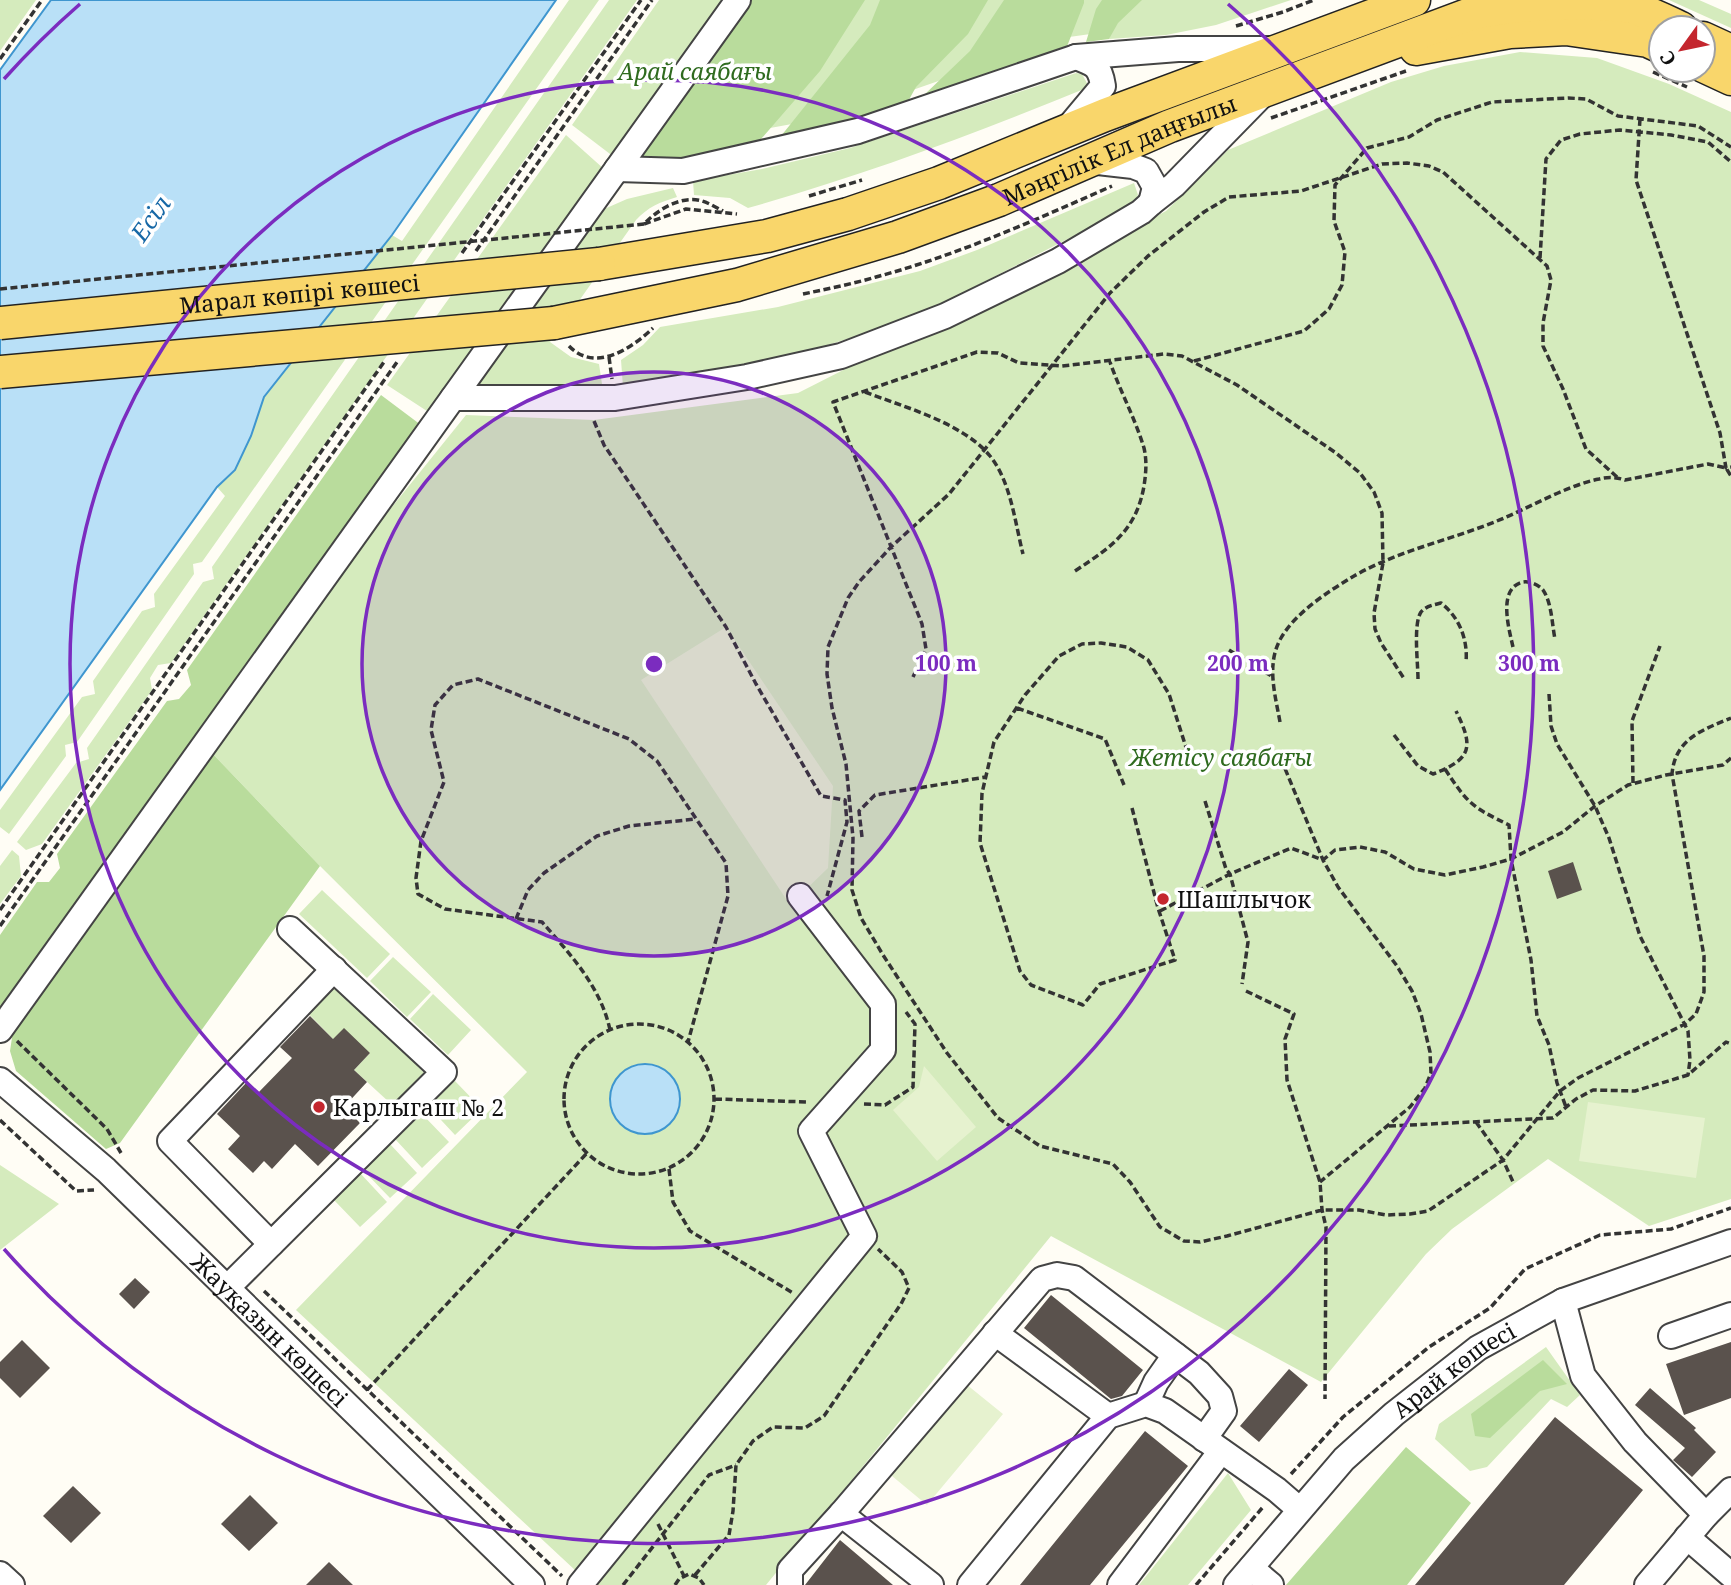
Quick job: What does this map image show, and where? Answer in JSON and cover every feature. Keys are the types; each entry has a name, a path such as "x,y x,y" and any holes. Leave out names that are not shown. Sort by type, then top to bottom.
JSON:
{"main road":[{"path":"1291,45 1383,0"},
{"name":"Мәңгілік Ел даңғылы","path":"599,264 767,236 848,214 939,183 1062,133 1414,0"},
{"name":"Мәңгілік Ел даңғылы","path":"561,334 840,256 999,200 1170,126 1470,14 1545,1 1588,1 1629,6 1648,14"},
{"path":"1332,65 1510,32 1566,29 1647,41"},
{"name":"Марал көпірі көшесі","path":"0,323 599,264"},
{"path":"0,372 561,334"}],"street":[{"path":"1,1029 738,0"},
{"path":"617,169 684,171 858,131 1076,57 1178,49 1291,45"},
{"path":"1062,133 1103,86 1101,73 1093,63 1076,57"},
{"path":"453,398 615,398 747,377 841,356 945,316 1058,261 1141,212 1174,185 1270,88"},
{"path":"1090,161 1146,170 1155,187 1151,204"},
{"path":"580,1585 864,1236 811,1132 883,1050 883,1003 800,896"},
{"path":"235,1280 444,1072 290,929"},
{"path":"271,1244 170,1141 334,969"},
{"name":"Жауқазын көшесі","path":"0,1080 235,1280 350,1408 532,1585"},
{"name":"Арай көшесі","path":"1244,1576 1345,1459 1394,1414 1478,1348 1563,1301 1731,1242"},
{"path":"790,1585 790,1570 1042,1279 1056,1275 1074,1278 1199,1373 1220,1396 1224,1411 1213,1445 1120,1585"},
{"path":"1563,1301 1583,1376 1635,1442 1706,1515"},
{"path":"1671,1336 1731,1315"},
{"path":"995,1333 1108,1416"},
{"path":"1146,1404 1156,1382 1175,1355"},
{"path":"970,1585 1108,1416 1146,1404 1165,1411 1300,1509"},
{"path":"1647,1585 1706,1515 1731,1490"},
{"path":"841,1514 931,1585"},
{"path":"1687,1537 1731,1575"},
{"path":"0,1574 12,1585"},
{"path":"1244,1576 1271,1585"}],"path":[{"path":"0,59 42,0"},
{"path":"455,264 641,0"},
{"path":"476,251 652,0"},
{"path":"1234,26 1314,0"},
{"path":"1192,361 1304,331 1329,309 1342,285 1345,252 1334,221 1335,185 1367,148 1409,137 1437,120 1492,102 1586,99 1618,116 1698,126 1731,147"},
{"path":"1640,119 1636,180 1720,433 1731,475"},
{"path":"1540,258 1546,159 1561,140 1580,134 1620,130 1671,135 1708,142 1731,162"},
{"path":"1729,468 1708,464 1625,480 1617,477 1586,449 1563,388 1543,346 1542,323 1551,280 1547,266 1443,172 1429,166 1382,164 1301,191 1229,197 1204,212 1148,256 1110,293 949,494 891,547 859,582 848,598 828,647 827,674 832,708 846,764 853,838 852,890 860,918 947,1053 998,1118 1040,1146 1113,1164 1160,1227 1184,1241 1200,1242 1322,1210 1359,1210 1386,1215 1428,1211 1503,1160 1560,1091 1578,1078 1685,1024 1696,1014 1704,992 1704,956 1672,774 1676,751 1690,738 1731,718"},
{"path":"799,199 863,180"},
{"path":"644,224 658,210 688,200 702,201 725,212"},
{"path":"0,289 644,224 687,209 736,214 748,212"},
{"path":"561,334 576,354 592,359 626,349 645,336 660,320"},
{"path":"0,910 391,352"},
{"path":"913,677 926,649 922,624 833,402 977,352 998,353 1019,363 1069,366 1164,354 1182,356 1237,385 1336,453 1360,473 1374,492 1382,513 1382,563 1374,614 1375,629 1405,680"},
{"path":"0,926 403,353"},
{"path":"1075,571 1110,548 1124,533 1135,518 1142,498 1147,467 1144,449 1110,362"},
{"path":"863,392 954,426 990,456 1009,495 1023,554"},
{"path":"589,409 604,445 726,627 821,796 845,800"},
{"path":"1280,722 1272,663 1281,638 1298,617 1326,595 1356,575 1382,563 1504,518 1589,482 1617,477"},
{"path":"1513,647 1507,610 1508,596 1514,587 1524,582 1533,583 1543,591 1555,639"},
{"path":"1418,679 1419,615 1428,606 1441,603 1451,611 1461,629 1467,651 1466,662"},
{"path":"1132,808 1175,960 1100,984 1083,1005 1031,985 1020,971 980,843 982,793 994,742 1025,695 1059,656 1082,644 1101,643 1127,647 1147,660 1169,694 1191,763"},
{"path":"1633,783 1632,721 1660,646"},
{"path":"1229,650 1273,677"},
{"path":"610,1030 583,970 542,922 445,909 418,894 416,878 421,841 444,782 431,730 435,705 453,685 478,679 629,738 657,761 726,863 728,896 688,1042"},
{"path":"1549,694 1551,726 1558,744 1595,806 1609,838 1640,936 1685,1024 1690,1059 1688,1075"},
{"path":"1017,708 1105,738 1124,785"},
{"path":"1394,735 1418,766 1433,774 1446,769 1460,760 1467,749 1467,733 1456,711"},
{"path":"1323,860 1335,850 1360,847 1385,852 1414,869 1445,875 1511,859 1563,832 1595,806 1633,783 1723,765 1731,758"},
{"path":"1281,759 1323,860 1338,887 1397,966 1412,991 1421,1014 1430,1052 1431,1073 1425,1088 1410,1107 1320,1182"},
{"path":"1446,769 1464,799 1509,825 1511,859 1531,960 1537,1016 1549,1045 1566,1107"},
{"path":"862,837 859,811 875,795 986,777"},
{"path":"1205,801 1226,869 1230,874 1248,942 1242,984"},
{"path":"516,919 528,890 544,873 597,836 629,826 696,820"},
{"path":"1160,911 1230,874 1291,848 1323,860"},
{"path":"1246,991 1294,1014 1284,1039 1287,1080 1320,1182 1326,1227 1325,1399"},
{"path":"631,1025 653,1025 688,1042 709,1070 715,1099 713,1114 702,1141 682,1162 669,1169 640,1175 611,1169 587,1153 577,1142 566,1115 566,1085 576,1058 597,1037 610,1030 631,1025"},
{"path":"1,1029 34,1056 107,1129 125,1159"},
{"path":"1387,1126 1553,1118 1576,1098 1593,1090 1635,1091 1688,1075 1726,1042 1731,1044"},
{"path":"715,1099 885,1105"},
{"path":"0,1120 76,1191 94,1189"},
{"path":"1476,1122 1503,1160 1514,1184"},
{"path":"350,1408 587,1153"},
{"path":"669,1169 673,1202 690,1231 810,1303"},
{"path":"1464,1324 1490,1308 1525,1269 1600,1236 1671,1228 1731,1208"},
{"path":"695,1576 729,1535 736,1465 753,1441 773,1427 805,1428 824,1416 901,1304 909,1288 902,1272 864,1236"},
{"path":"235,1280 368,1388 571,1585"},
{"path":"623,1585 709,1475 736,1465"},
{"path":"663,1533 684,1576"},
{"path":"675,1585 684,1576 695,1576 705,1585"}],"green space":[{"path":"0,0 36,0 0,51"},
{"path":"569,0 599,0 202,562 193,564 194,574 77,742 65,745 66,756 9,834 0,827 0,810 82,697 95,694 93,681 142,611 155,607 154,594 225,496 217,487 235,470 251,436 264,397 392,235 402,241"},
{"path":"609,0 637,0 171,663 158,665 150,678 152,690 42,844 26,850 17,842 76,763 89,759 87,748 203,582 214,579 212,567"},
{"name":"Арай саябағы","path":"659,0 1291,0 1216,25 1166,35 1109,39 1112,31 1062,38 841,115 614,157 572,125"},
{"path":"752,0 865,0 820,71 755,146 649,163 640,157"},
{"path":"880,0 988,0 968,34 916,87 906,105 777,141 870,25"},
{"path":"1004,0 1084,0 1084,3 1066,49 923,96 970,51"},
{"path":"1102,0 1142,0 1118,23 1109,39 1086,42 1096,9"},
{"path":"1669,0 1699,0 1731,14 1731,28 1717,22 1717,14 1700,14"},
{"name":"Жетісу саябағы","path":"1520,52 1597,58 1647,76 1647,84 1669,84 1731,112 1731,1199 1649,1226 1548,1159 1452,1229 1426,1254 1321,1382 1051,1236 766,1585 591,1585 296,1310 527,1072 320,866 211,752 371,533 466,415 594,420 798,393 859,362 964,319 1166,211 1228,150 1391,82 1444,66"},
{"path":"1076,73 1082,74 1089,87 963,137 835,182 748,208 730,198 694,195 693,181 762,169 850,148"},
{"path":"566,135 604,169 430,413 387,385"},
{"path":"1134,183 1138,195 1132,206 939,305 873,331 779,360 623,387 621,360 643,345 660,327 778,307 920,271 977,250"},
{"path":"673,188 677,197 655,206 636,220 550,342 571,357 599,364 602,384 483,390 478,387 477,381 602,210 627,199"},
{"path":"381,395 421,425 0,1014 0,935 37,882 49,882 60,868 57,854 167,701 179,699 191,685 187,670"},
{"path":"726,627 833,786 828,868 790,905 641,680"},
{"path":"211,752 320,866 120,1143 106,1149 16,1071 10,1051 13,1031"},
{"path":"12,850 19,856 21,876 0,904 0,866"},
{"path":"322,890 390,954 367,978 299,914"},
{"path":"393,957 431,992 407,1017 370,981"},
{"path":"335,980 427,1076 398,1104 389,1102 354,1070 370,1053 333,1039 304,1009"},
{"path":"433,994 471,1030 448,1055 410,1019"},
{"path":"924,1066 976,1127 937,1161 893,1110 919,1087"},
{"path":"455,1081 482,1109 455,1135 428,1106"},
{"path":"1588,1102 1705,1118 1696,1178 1579,1161"},
{"path":"422,1114 449,1142 422,1168 395,1139"},
{"path":"390,1144 417,1173 390,1198 363,1170"},
{"path":"0,1165 59,1204 0,1250"},
{"path":"360,1173 387,1202 360,1227 333,1199"},
{"path":"1546,1347 1580,1395 1567,1407 1551,1399 1487,1467 1470,1471 1435,1439 1439,1424"},
{"path":"1543,1360 1567,1384 1540,1391 1490,1438 1475,1436 1471,1414"},
{"path":"961,1380 1003,1414 927,1505 886,1471"},
{"path":"1406,1447 1471,1503 1407,1585 1286,1585"},
{"path":"1228,1473 1251,1510 1188,1585 1139,1585"}],"water":[{"name":"Есіл","path":"51,0 556,0 392,235 264,397 251,436 235,470 217,487 0,790 0,70"},
{"path":"645,1064 670,1074 680,1099 670,1124 645,1134 620,1124 610,1099 620,1074"}],"building":[{"path":"1573,862 1582,890 1557,899 1548,871"},
{"name":"Карлыгаш № 2","path":"310,1016 333,1039 344,1028 370,1053 354,1070 367,1082 344,1107 360,1123 318,1166 295,1144 272,1169 264,1161 253,1173 228,1149 240,1136 217,1114 246,1083 257,1094 292,1058 280,1047"},
{"path":"135,1278 150,1292 134,1309 119,1294"},
{"path":"1051,1295 1143,1370 1122,1396 1111,1399 1024,1328"},
{"path":"22,1340 50,1368 20,1398 0,1378 0,1362"},
{"path":"1731,1342 1731,1398 1684,1415 1666,1364"},
{"path":"1289,1369 1308,1385 1259,1442 1240,1426"},
{"path":"1650,1388 1696,1428 1694,1430 1716,1452 1692,1477 1673,1460 1685,1448 1635,1405"},
{"path":"1555,1417 1643,1490 1564,1585 1415,1585"},
{"path":"1145,1431 1188,1466 1090,1585 1020,1585"},
{"path":"73,1486 101,1513 71,1543 43,1516"},
{"path":"250,1495 278,1523 249,1551 221,1524"},
{"path":"840,1540 893,1585 805,1585"},
{"path":"329,1562 353,1585 306,1585"}],"place":[{"name":"Шашлычок","path":"1163,899"},
{"name":"Карлыгаш № 2","path":"319,1107"}]}
